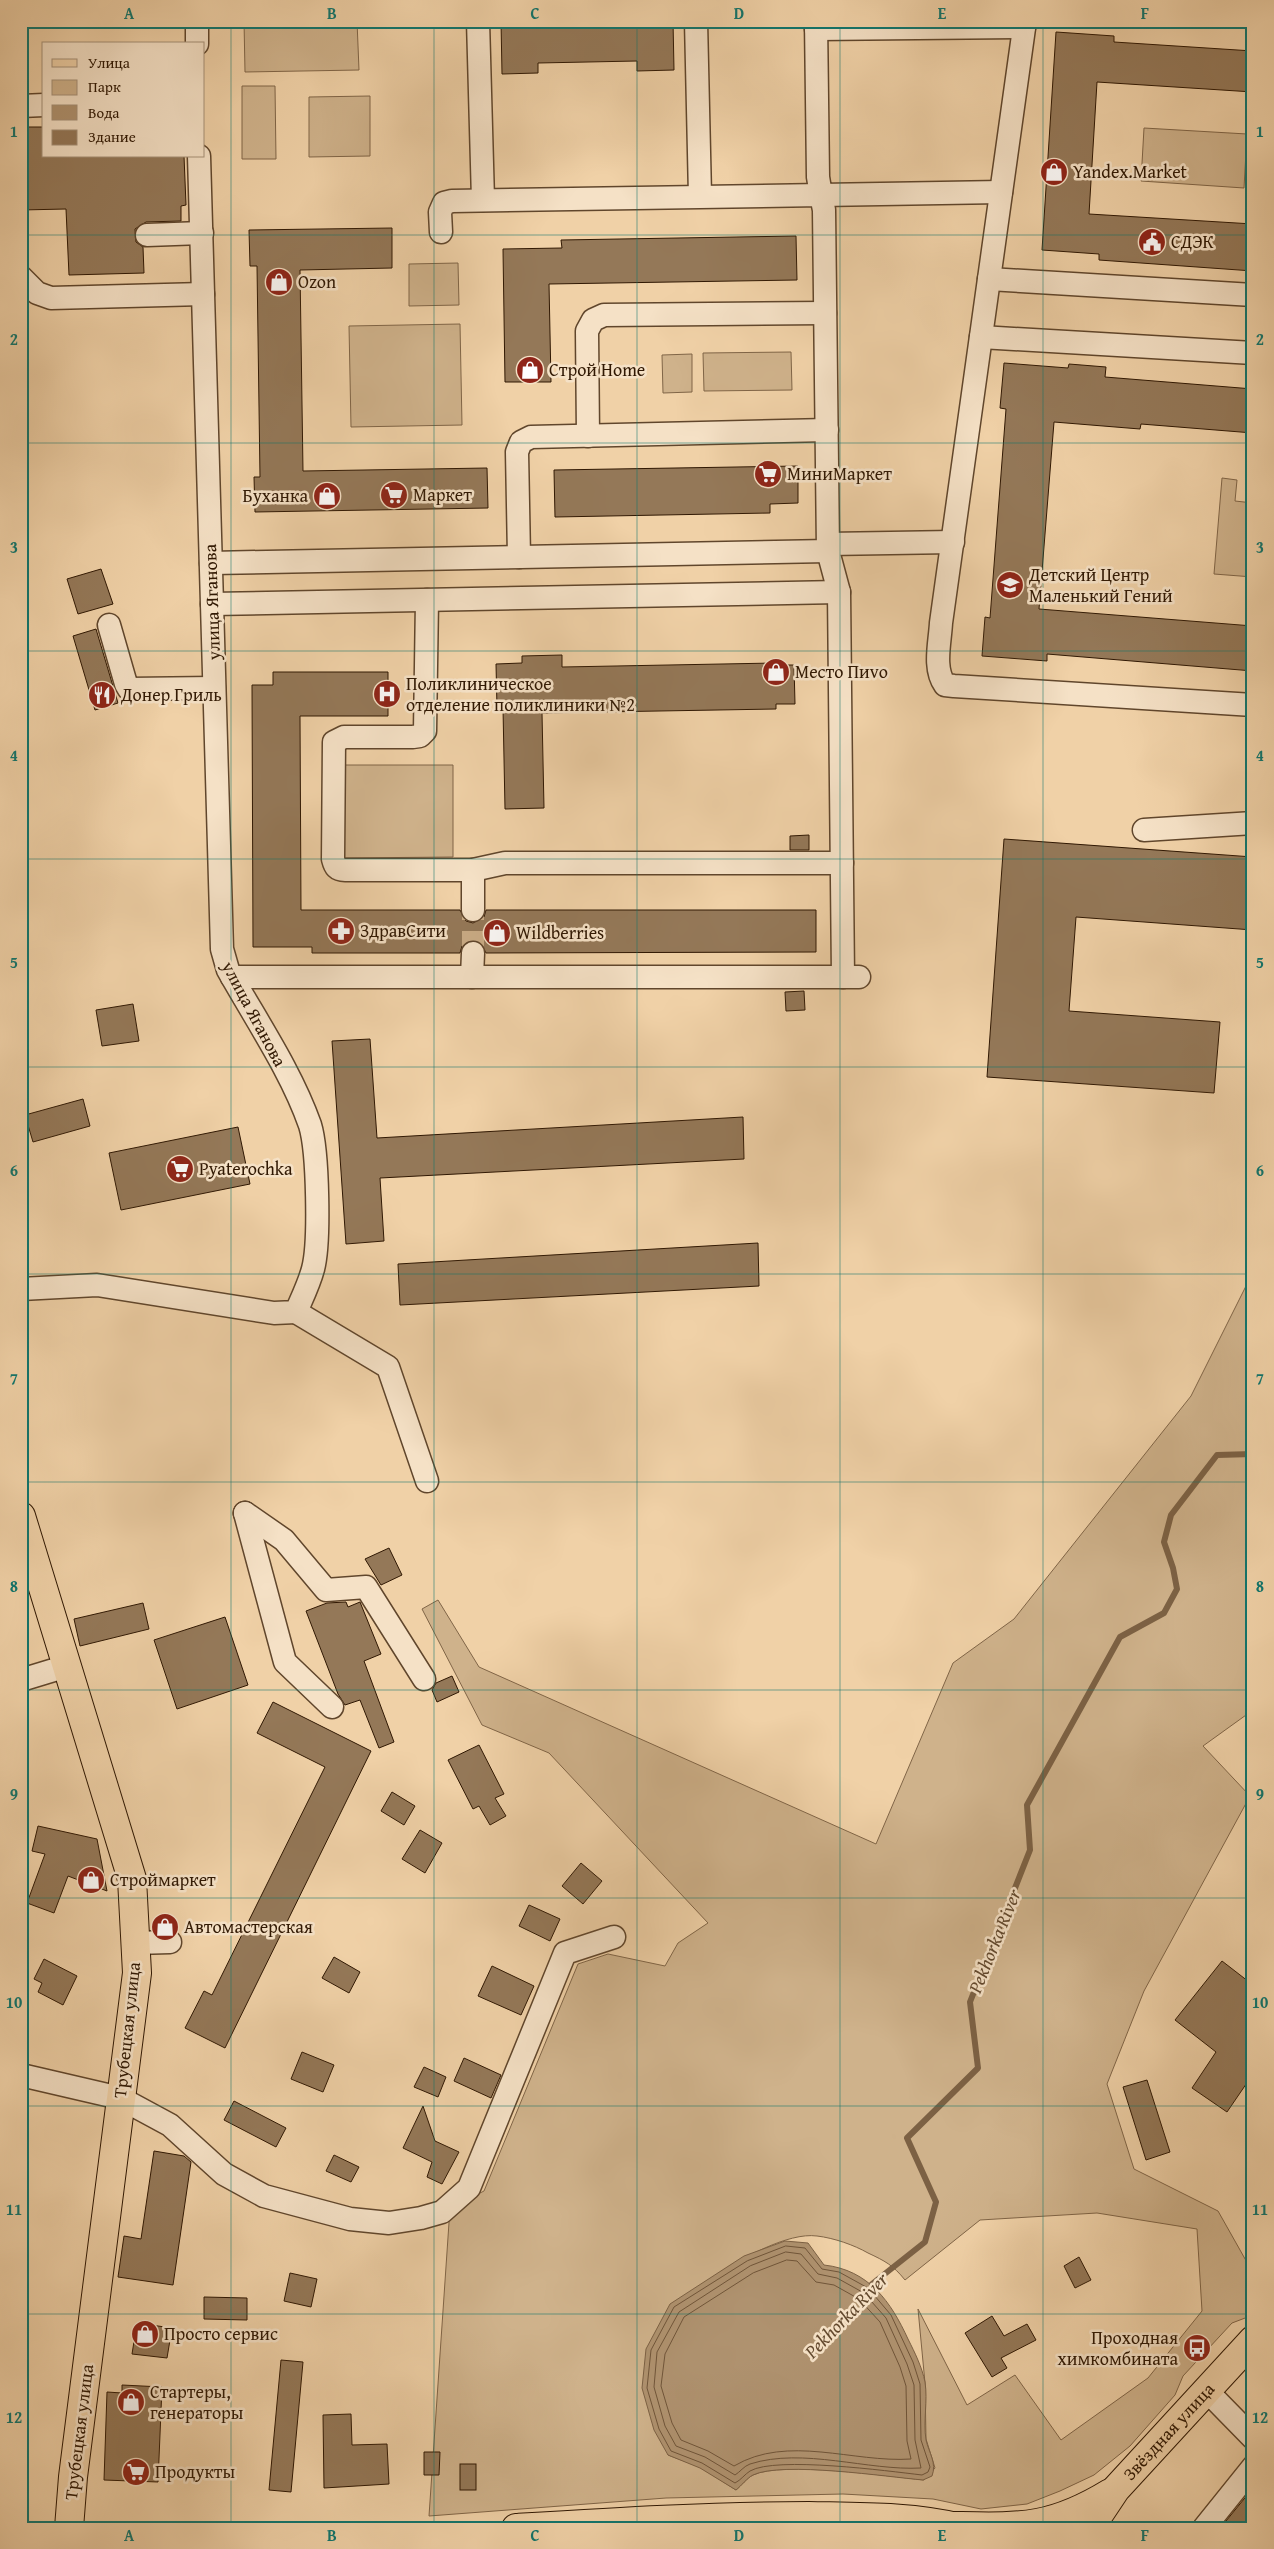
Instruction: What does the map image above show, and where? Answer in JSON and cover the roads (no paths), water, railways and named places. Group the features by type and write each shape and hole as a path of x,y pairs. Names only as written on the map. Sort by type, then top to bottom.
{"main road":[{"name":"Трубецкая улица","path":"21,1516 132,1878 137,1973 73,2477 69,2528"},
{"name":"Звёздная улица","path":"1090,2528 1116,2489 1253,2340"},
{"path":"516,2528 683,2518 780,2516 855,2517 957,2527 1011,2527 1037,2525 1085,2508 1116,2489"},
{"path":"1112,2528 1116,2489"}],"street":[{"path":"197,21 197,42"},
{"path":"478,21 484,200"},
{"path":"696,21 700,196"},
{"path":"232,977 851,977 842,863 839,592 828,548 824,210 818,177 816,25 1025,24 953,542 938,666 940,678 945,685 1253,705"},
{"path":"21,106 42,105"},
{"name":"улица Яганова","path":"199,158 193,193 202,233 222,949 224,961 232,977 299,1098 310,1128 316,1154 313,1268 296,1312"},
{"path":"441,232 440,212 444,204 452,201 1001,192"},
{"path":"147,235 202,233"},
{"path":"21,277 38,293 51,298 203,294"},
{"path":"989,279 1253,295"},
{"path":"588,436 587,331 593,320 604,315 825,313"},
{"path":"981,337 1253,353"},
{"path":"519,557 517,452 521,442 531,437 827,430"},
{"path":"211,563 519,557 828,548 953,542"},
{"path":"212,604 839,592"},
{"path":"427,600 425,731 420,736 414,737 344,737 334,742 333,859 335,866 346,870 473,870 505,863 842,863"},
{"path":"109,625 129,689 214,688"},
{"path":"1144,830 1253,823"},
{"path":"473,870 473,910"},
{"path":"472,977 473,953"},
{"path":"21,1288 96,1284 274,1313 296,1312 388,1367 427,1481"},
{"path":"332,1707 285,1662 245,1513 284,1540 326,1590 366,1587 424,1679"},
{"path":"21,1680 67,1666"},
{"path":"21,2075 120,2098 170,2125 224,2174 264,2196 350,2218 389,2223 421,2218 442,2212 468,2188 565,1953 614,1938"},
{"path":"135,1942 170,1942"},
{"path":"1207,2391 1253,2438"},
{"path":"1204,2528 1253,2467"}],"water":[{"path":"785,2241 808,2243 824,2265 854,2273 876,2290 894,2313 916,2355 925,2382 925,2433 934,2467 932,2476 923,2480 836,2471 787,2469 767,2471 753,2475 736,2490 700,2468 668,2455 654,2430 642,2388 646,2349 670,2304 744,2256"}],"waterway":[{"name":"Pekhorka River","path":"872,2284 925,2242 936,2202 907,2138 978,2068 970,2002 1030,1850 1027,1805 1120,1637 1164,1613 1177,1589 1173,1568 1164,1542 1171,1515 1217,1455 1253,1454"}],"tunnel":[{"path":"473,910 473,953"}],"place":[{"name":"Yandex.Market","path":"1054,172"},
{"name":"СДЭК","path":"1152,242"},
{"name":"Ozon","path":"279,282"},
{"name":"Строй Home","path":"530,370"},
{"name":"МиниМаркет","path":"768,474"},
{"name":"Маркет","path":"394,495"},
{"name":"Буханка","path":"327,496"},
{"name":"Детский Центр Маленький Гений","path":"1010,585"},
{"name":"Место Пиvо","path":"776,672"},
{"name":"Поликлиническое отделение поликлиники №2","path":"387,694"},
{"name":"Донер Гриль","path":"102,695"},
{"name":"ЗдравСити","path":"341,931"},
{"name":"Wildberries","path":"497,933"},
{"name":"Pyaterochka","path":"180,1169"},
{"name":"Строймаркет","path":"91,1880"},
{"name":"Автомастерская","path":"165,1927"},
{"name":"Просто сервис","path":"145,2334"},
{"name":"Проходная химкомбината","path":"1197,2348"},
{"name":"Стартеры, генераторы","path":"131,2402"},
{"name":"Продукты","path":"136,2472"}]}
